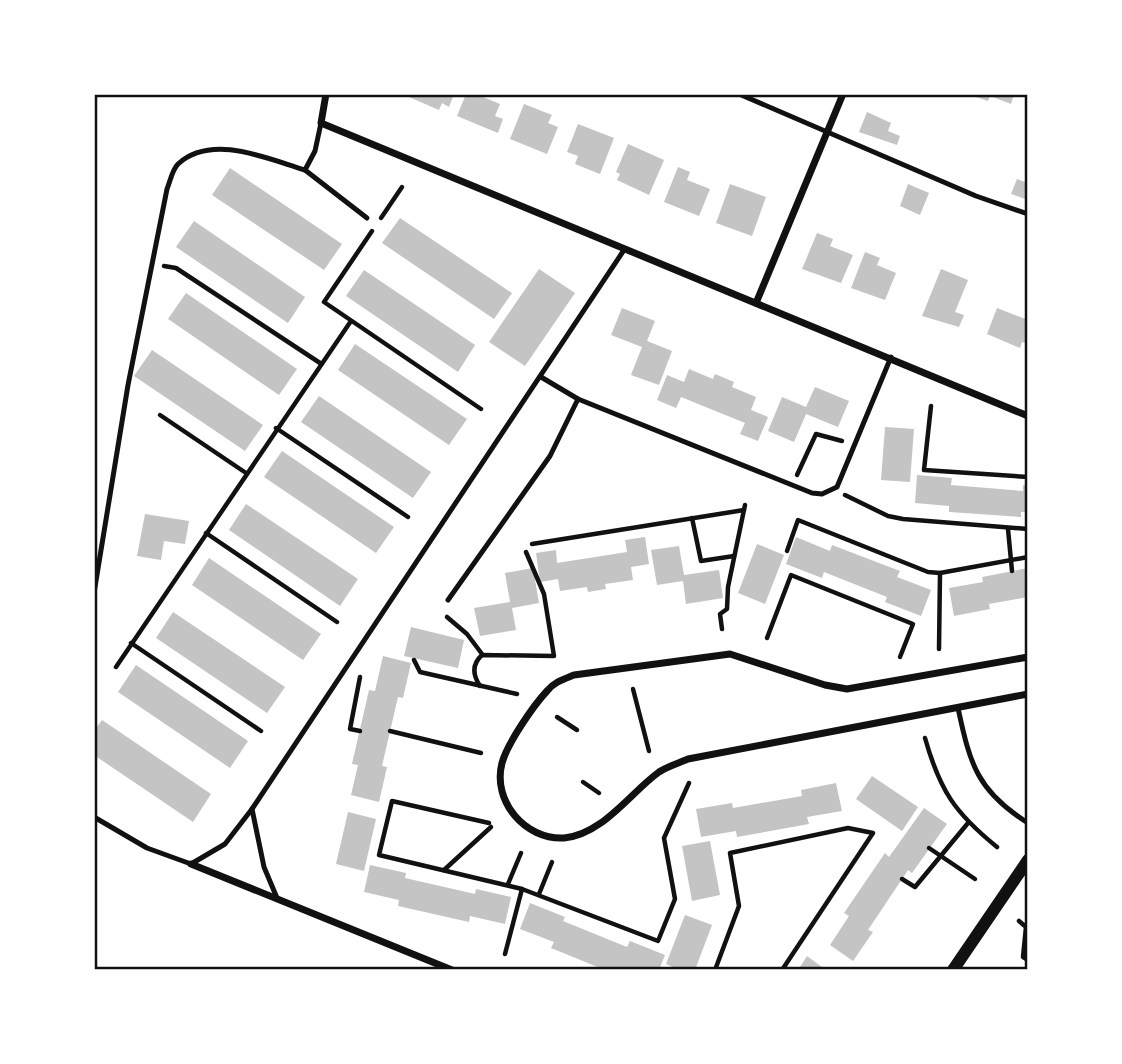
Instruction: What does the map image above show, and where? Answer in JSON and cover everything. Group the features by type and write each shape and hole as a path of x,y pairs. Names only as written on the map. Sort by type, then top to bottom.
{"street":[{"path":"326,94 321,123 624,250 891,357 1027,416"},
{"path":"756,303 843,94"},
{"path":"1027,657 847,689 825,685 730,653 574,675 557,681 547,691 502,763 500,784 516,819 530,830 548,837 565,838 595,826 660,772 688,760 1027,694"},
{"path":"953,970 1027,860"},
{"path":"191,864 452,970"}],"lane":[{"path":"739,94 976,196 1027,214"},
{"path":"305,170 314,151 321,123"},
{"path":"94,593 128,385 167,189 176,166 194,155 217,149 244,152 305,170 367,218"},
{"path":"94,817 147,848 191,864 225,844 252,809 624,250"},
{"path":"541,377 578,399 812,493 822,494 837,487 891,357"},
{"path":"448,600 550,456 578,399"},
{"path":"958,708 974,772 989,793 1027,823"},
{"path":"252,809 264,867 277,898"}],"path":[{"path":"402,187 324,302 481,410"},
{"path":"176,268 320,363"},
{"path":"116,667 351,321"},
{"path":"930,406 924,470 1027,477"},
{"path":"160,415 246,473"},
{"path":"276,428 408,517"},
{"path":"797,475 816,435 841,440"},
{"path":"845,494 895,518 1027,529"},
{"path":"531,544 744,507 727,609 720,614 722,629"},
{"path":"692,518 701,561 734,556"},
{"path":"787,551 798,520 928,572 940,573 1027,557"},
{"path":"1008,529 1012,571"},
{"path":"206,533 337,622"},
{"path":"480,686 474,670 476,660 482,655 554,656 544,594 526,552"},
{"path":"939,649 940,573"},
{"path":"767,638 791,575 913,624 900,657"},
{"path":"447,617 467,634 482,655"},
{"path":"131,643 261,732"},
{"path":"414,660 420,672 517,694"},
{"path":"360,677 350,729 360,731"},
{"path":"633,689 649,751"},
{"path":"557,717 577,730"},
{"path":"390,731 481,753"},
{"path":"925,738 938,780 968,823 997,847"},
{"path":"583,782 598,793"},
{"path":"444,870 490,825 393,801 379,855 539,894 658,941 675,899 664,838 689,783"},
{"path":"902,879 915,887 968,823"},
{"path":"715,970 739,906 730,853 848,828 873,833 782,970"},
{"path":"929,848 975,879"},
{"path":"508,885 521,853"},
{"path":"539,894 552,862"},
{"path":"505,954 522,889"},
{"path":"1019,921 1026,927 1023,957 1027,960"}],"building":[{"path":"402,94 454,94 449,107 442,103 439,110"},
{"path":"466,94 476,94 500,104 495,116 503,119 498,133 457,116"},
{"path":"1014,94 1011,104 990,96 988,101 970,95"},
{"path":"524,104 552,115 548,123 558,127 547,154 510,139"},
{"path":"867,112 891,123 888,131 900,136 897,145 859,132"},
{"path":"578,124 614,138 600,174 575,164 578,156 567,152"},
{"path":"628,144 664,160 649,195 617,180 620,174 616,172"},
{"path":"678,167 690,172 687,180 710,189 699,216 664,202"},
{"path":"230,168 342,244 324,270 212,195"},
{"path":"1017,179 1028,183 1028,200 1011,194"},
{"path":"730,184 766,197 752,236 716,223"},
{"path":"908,184 929,193 920,215 900,206"},
{"path":"400,218 512,293 494,319 382,243"},
{"path":"194,221 305,297 288,323 176,247"},
{"path":"817,233 833,239 830,246 853,255 841,283 802,269"},
{"path":"865,252 880,258 877,265 896,273 885,300 851,288"},
{"path":"539,269 575,293 525,366 489,342"},
{"path":"941,269 968,280 955,312 964,315 959,327 922,316"},
{"path":"364,270 475,345 458,372 346,296"},
{"path":"186,293 297,369 279,395 168,319"},
{"path":"622,308 655,321 647,341 672,351 659,385 631,375 642,347 611,335"},
{"path":"997,308 1028,320 1028,344 1022,342 1020,348 987,334"},
{"path":"355,344 467,419 449,445 338,370"},
{"path":"152,350 263,425 245,451 134,376"},
{"path":"689,369 713,379 715,374 734,382 732,387 756,397 751,410 768,417 758,441 740,434 745,423 681,397 676,408 657,400 667,375 684,382"},
{"path":"815,387 849,401 838,427 806,414 794,442 768,431 782,397 806,407"},
{"path":"319,396 431,472 413,498 301,422"},
{"path":"885,427 914,429 910,482 881,480"},
{"path":"282,451 394,527 376,553 264,477"},
{"path":"917,475 952,478 951,485 1023,491 1023,485 1028,486 1028,512 1021,512 1021,517 949,512 949,506 915,503"},
{"path":"246,504 358,579 340,606 229,530"},
{"path":"145,514 189,521 185,544 164,541 161,560 137,556"},
{"path":"645,537 649,564 631,567 633,580 605,584 606,589 588,592 587,587 560,591 558,579 540,582 536,553 556,550 557,563 627,552 625,540"},
{"path":"796,537 830,551 832,545 900,571 897,577 931,590 921,616 885,602 887,597 824,572 822,578 786,564"},
{"path":"757,544 784,555 765,604 738,593"},
{"path":"679,546 684,575 719,570 723,598 686,604 683,581 657,585 651,550"},
{"path":"209,558 321,634 303,660 192,585"},
{"path":"533,568 539,603 512,608 516,630 480,636 474,608 510,602 505,573"},
{"path":"1028,568 1028,597 989,604 990,609 954,616 949,588 983,582 982,577"},
{"path":"173,612 285,687 267,713 156,638"},
{"path":"411,627 464,640 458,668 404,656"},
{"path":"383,656 411,663 403,698 398,697 382,766 387,767 379,802 351,795 358,765 352,764 369,690 375,691"},
{"path":"136,665 248,741 230,768 118,692"},
{"path":"102,720 211,794 193,822 94,755 94,731"},
{"path":"872,776 918,807 902,831 856,799"},
{"path":"836,783 842,811 807,817 809,824 737,837 736,831 701,837 696,809 732,803 733,808 802,796 801,790"},
{"path":"924,808 947,824 912,873 908,870 868,930 873,932 853,961 830,945 849,916 844,913 885,853 889,857"},
{"path":"348,812 376,819 364,871 336,864"},
{"path":"710,841 720,895 692,901 682,846"},
{"path":"370,865 406,873 405,878 475,894 476,889 511,897 505,924 470,916 469,922 398,906 399,900 364,892"},
{"path":"530,903 565,917 563,921 627,947 630,941 665,955 659,970 605,970 551,948 554,942 520,929"},
{"path":"685,915 712,925 695,970 679,970 666,964"},
{"path":"807,956 826,970 798,970"}]}
